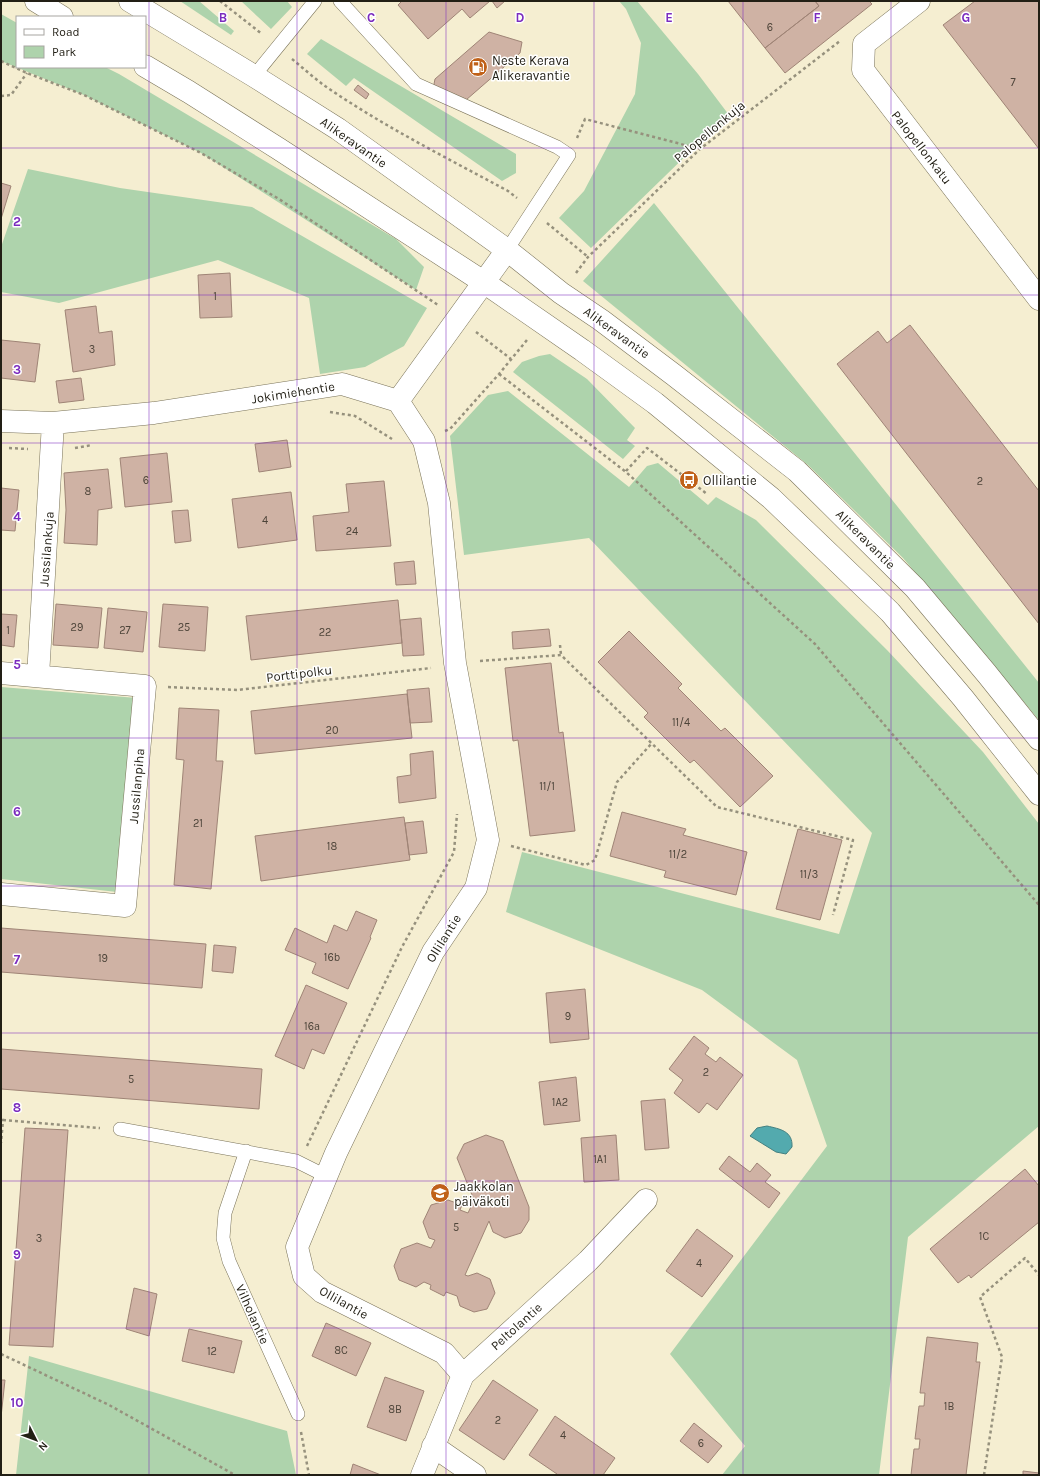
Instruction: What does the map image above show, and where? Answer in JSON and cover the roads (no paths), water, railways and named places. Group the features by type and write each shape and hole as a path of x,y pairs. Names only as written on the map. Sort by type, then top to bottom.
{"street":[{"path":"36,1 60,16"},
{"name":"Alikeravantie","path":"130,1 254,76 338,130 507,250 561,292 668,370 797,471 915,588 1039,739"},
{"name":"Palopellonkatu","path":"919,1 864,44 863,70 1039,299"},
{"path":"146,67 189,92 485,283 582,350 654,403 771,498 890,612 963,698 1039,794"},
{"path":"398,401 485,283 507,250"},
{"name":"Jokimiehentie","path":"1,421 53,423 154,413 342,384 398,401"},
{"name":"Ollilantie","path":"398,401 424,441 439,503 455,663 488,840 476,888 433,952 326,1176 297,1248 304,1276 322,1292 444,1353 463,1375"},
{"name":"Jussilankuja","path":"38,676 53,423"},
{"path":"1,673 38,676"},
{"name":"Jussilanpiha","path":"1,894 126,906 145,686 38,676"},
{"name":"Peltolantie","path":"422,1475 463,1375 588,1261 646,1200"},
{"path":"433,1446 475,1475"}],"lane":[{"path":"254,76 316,1"},
{"path":"340,1 416,84 557,147 569,155 507,250"},
{"path":"120,1129 296,1161 326,1176"},
{"name":"Vilholantie","path":"246,1151 224,1213 222,1238 229,1261 298,1414"}],"water":[{"path":"767,1126 777,1128 788,1134 792,1142 792,1147 786,1154 776,1152 750,1136 757,1128"}],"place":[{"name":"Neste Kerava Alikeravantie","path":"478,67"},
{"name":"Ollilantie","path":"689,480"},
{"name":"Jaakkolan päiväkoti","path":"440,1193"}]}
